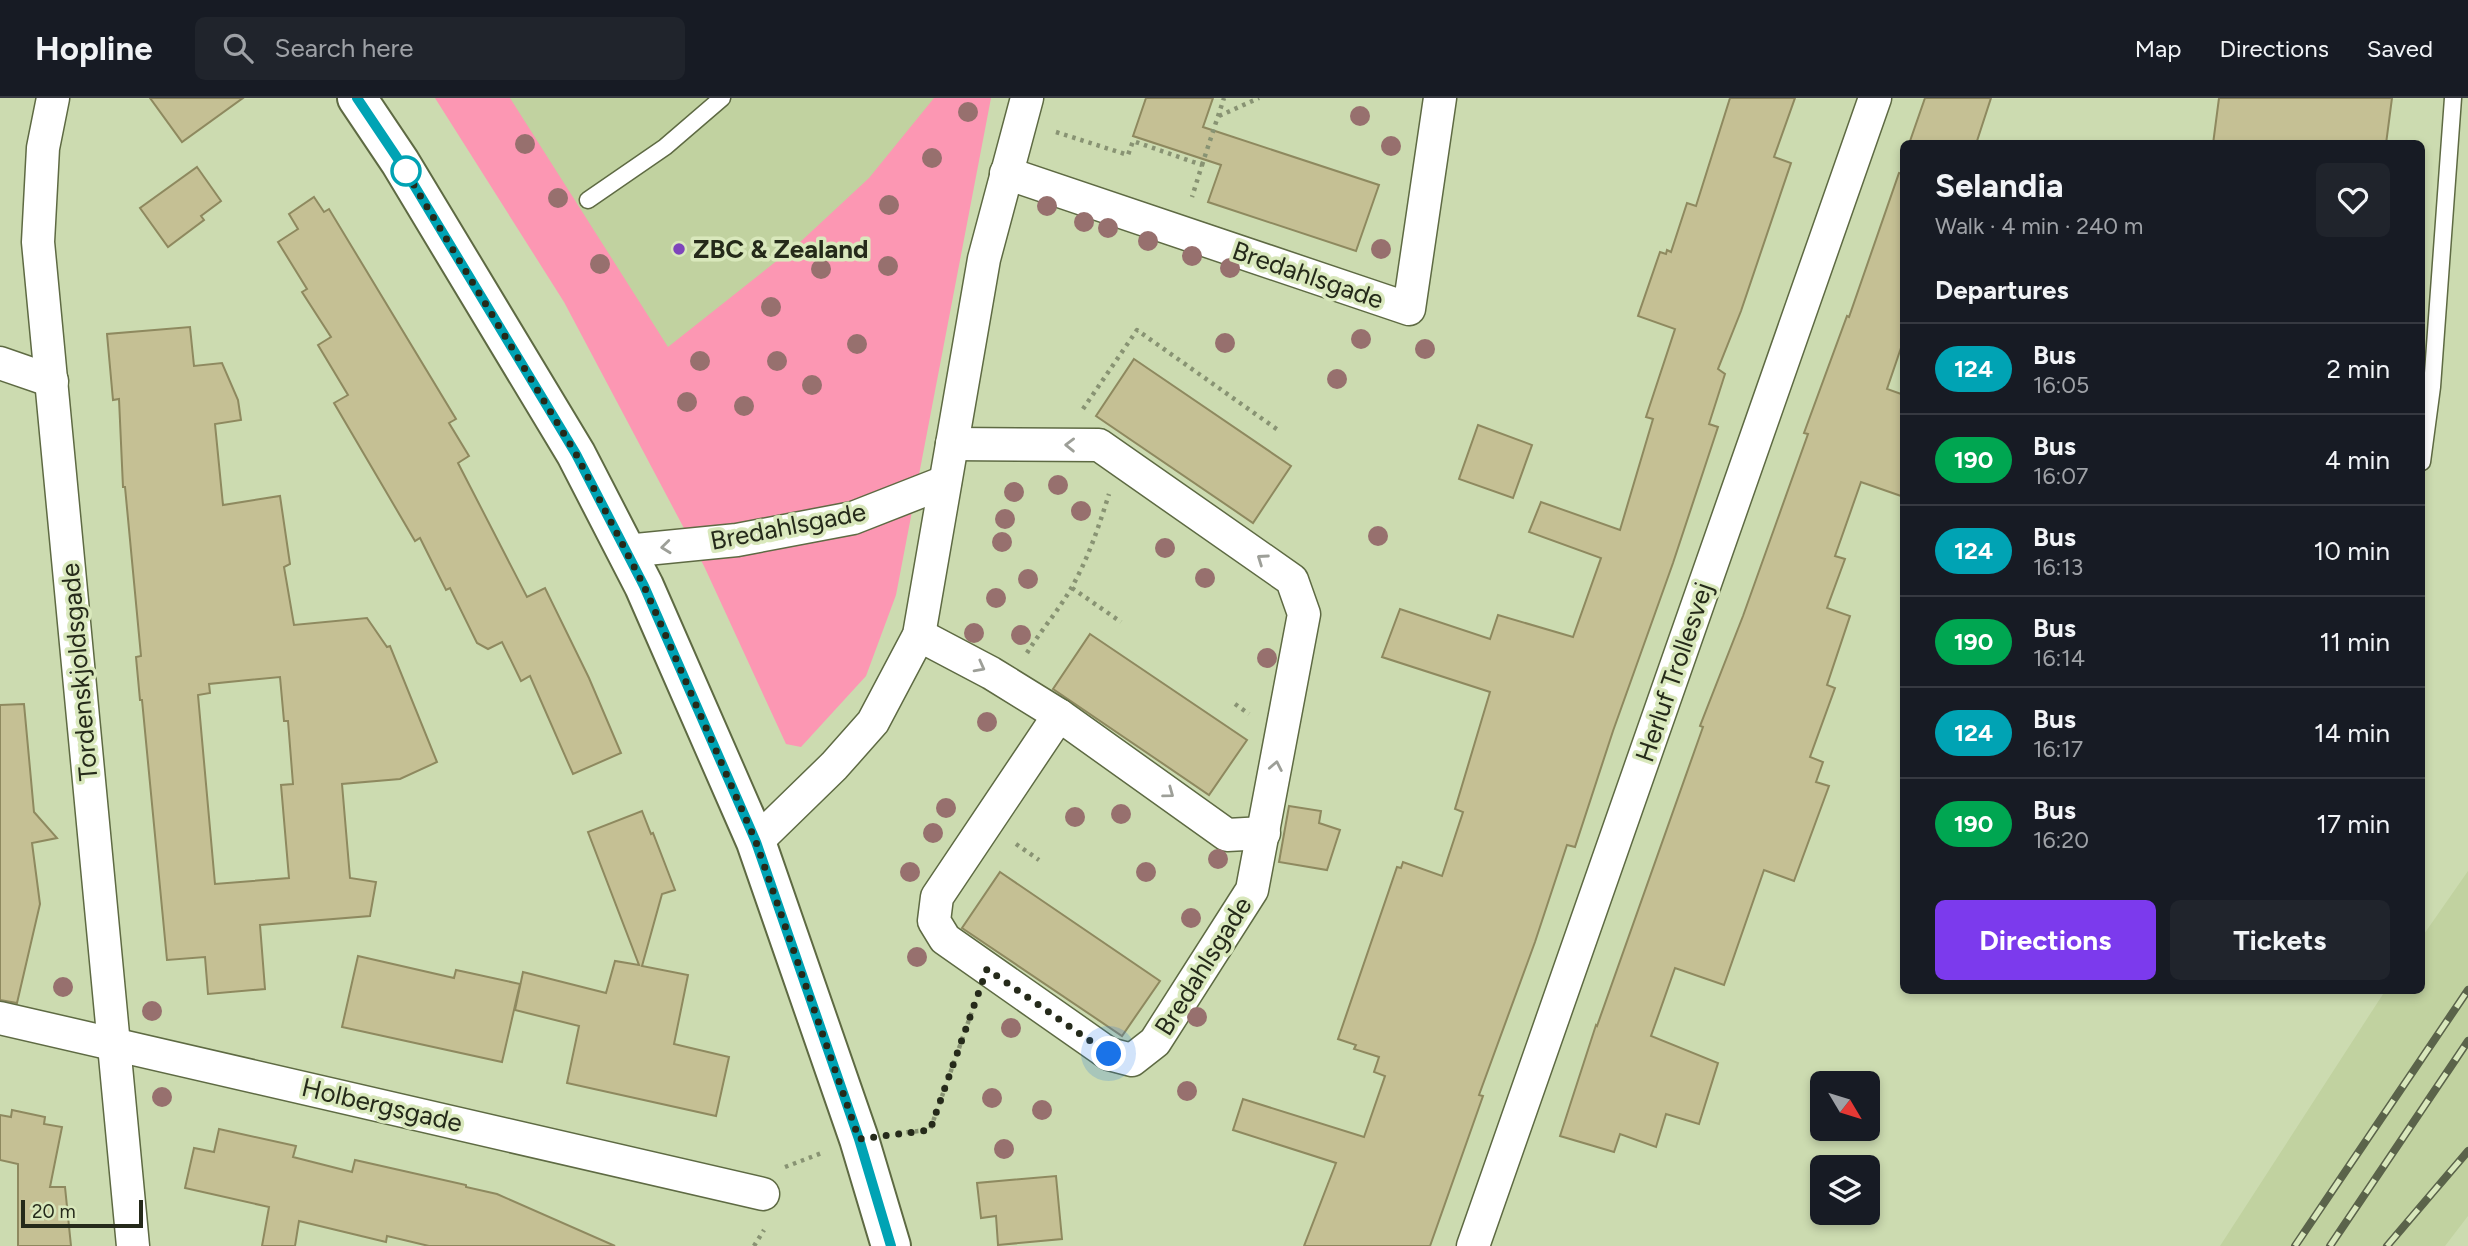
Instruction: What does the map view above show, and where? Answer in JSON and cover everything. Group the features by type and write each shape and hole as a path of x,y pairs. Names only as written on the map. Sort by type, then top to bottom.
{"street":[{"name":"Tordenskjoldsgade","path":"53,98 43,148 37,242 133,1246"},
{"path":"357,98 400,162 576,454 644,586 756,842 859,1139 891,1246"},
{"path":"756,842 834,766 873,722 919,635 984,259 1027,98"},
{"name":"Bredahlsgade","path":"1006,173 1409,309 1440,98"},
{"name":"Herluf Trollesvej","path":"1473,1246 1875,98"},
{"path":"0,363 52,381"},
{"name":"Bredahlsgade","path":"952,444 1099,445 1292,580 1304,614 1252,890 1155,1042 1132,1060 1109,1054 987,969 945,939 933,921 937,897 1059,715"},
{"name":"Bredahlsgade","path":"626,551 737,540 853,519 945,482"},
{"path":"919,635 1059,715 1227,835 1264,834"},
{"name":"Holbergsgade","path":"0,1018 763,1194"}],"lane":[{"path":"588,200 665,148 722,98"},
{"path":"2425,440 2432,387 2454,98"}],"path":[{"path":"1192,199 1224,98"},
{"path":"1218,116 1259,98"},
{"path":"1048,130 1128,155 1133,141 1202,164"},
{"path":"1059,445 1137,330 1278,430"},
{"path":"1010,685 1038,634 1072,588 1092,547 1121,460"},
{"path":"1072,588 1121,622"},
{"path":"763,1194 783,1167 859,1139 930,1130 987,969"}],"shaded area":[{"path":"435,98 510,98 668,347 798,244 869,178 934,98 991,98 896,595 866,676 801,747 786,744 704,566 564,302"},
{"name":"ZBC & Zealand","path":"466,98 946,98 901,169 717,329 620,376"},
{"path":"2468,871 2468,1216 2445,1246 2220,1246 2383,994 2425,994 2425,933"}],"building":[{"path":"150,98 243,98 182,142"},
{"path":"1146,98 1213,98 1203,127 1379,185 1356,251 1208,202 1221,165 1133,136"},
{"path":"1730,98 1795,98 1774,157 1791,163 1741,311 1718,369 1725,374 1709,424 1718,427 1673,563 1575,847 1567,845 1479,1095 1483,1096 1430,1246 1304,1246 1336,1163 1233,1130 1243,1099 1364,1137 1385,1076 1374,1072 1379,1057 1354,1049 1356,1045 1338,1039 1397,867 1401,868 1403,862 1442,876 1463,812 1455,809 1490,692 1382,657 1400,609 1490,639 1498,615 1573,637 1601,558 1529,532 1541,502 1620,530 1653,419 1646,417 1675,329 1638,316 1660,252 1671,252 1687,203 1696,206"},
{"path":"1925,98 1991,98 1977,140 1910,140"},
{"path":"2219,98 2392,98 2387,140 2214,140"},
{"path":"197,167 221,201 201,216 204,220 168,247 140,208"},
{"path":"1900,173 1900,351 1887,389 1900,394 1900,496 1861,482 1835,556 1845,559 1827,608 1850,616 1827,685 1835,688 1810,757 1823,762 1816,782 1829,786 1794,881 1764,870 1724,985 1675,968 1651,1036 1718,1063 1699,1124 1666,1114 1656,1147 1620,1134 1614,1152 1560,1136 1596,1025 1703,727 1700,726 1743,616 1808,434 1804,433 1847,316 1849,317"},
{"path":"314,197 324,212 329,209 456,419 449,423 469,456 458,463 527,597 545,588 589,678 621,753 573,774 530,676 521,681 502,642 488,649 477,643 450,588 446,590 420,538 415,541 334,403 348,395 318,345 331,337 302,292 307,289 278,242 298,229 289,214"},
{"path":"190,327 194,366 222,363 238,400 241,420 215,424 223,505 280,496 290,564 284,567 294,625 367,618 387,647 390,646 437,762 400,779 342,784 350,878 376,882 370,916 260,925 265,989 208,994 205,957 167,960 136,657 141,656 123,487 119,399 113,400 107,334","holes":["280,677 284,721 288,721 293,784 281,785 289,878 215,884 198,695 210,693 209,684"]},
{"path":"1134,359 1291,466 1253,523 1096,416"},
{"path":"1478,425 1532,445 1513,498 1459,479"},
{"path":"1090,634 1247,740 1209,795 1053,689"},
{"path":"24,704 34,812 57,838 32,843 40,904 17,1003 0,1000 0,705"},
{"path":"1289,806 1321,811 1319,823 1340,830 1327,870 1279,862"},
{"path":"642,811 675,890 662,894 642,966 688,975 674,1044 729,1057 716,1116 567,1083 579,1026 515,1010 523,972 606,993 615,961 639,965 588,832"},
{"path":"1000,872 1160,981 1122,1036 962,928"},
{"path":"358,956 454,978 456,970 520,984 502,1062 342,1027"},
{"path":"12,1110 45,1117 44,1124 62,1127 50,1187 65,1187 71,1246 18,1246 18,1164 0,1160 0,1115 11,1117"},
{"path":"219,1129 296,1146 293,1157 352,1172 355,1160 497,1194 615,1246 429,1246 387,1236 386,1242 299,1221 295,1246 262,1246 269,1207 185,1188 194,1148 214,1152"},
{"path":"1056,1176 1062,1239 998,1245 996,1216 981,1218 977,1183"}],"railway":[{"path":"2295,1246 2468,990"},
{"path":"2330,1246 2468,1041"},
{"path":"2387,1246 2468,1151"}],"bus line":[{"name":"124","path":"357,98 400,162 576,454 644,586 756,842 859,1139 891,1246"}],"place":[{"name":"ZBC & Zealand","path":"679,249"}],"route":[{"path":"406,171 400,162 576,454 644,586 756,842 859,1139 930,1130 987,969 1109,1054"}]}
